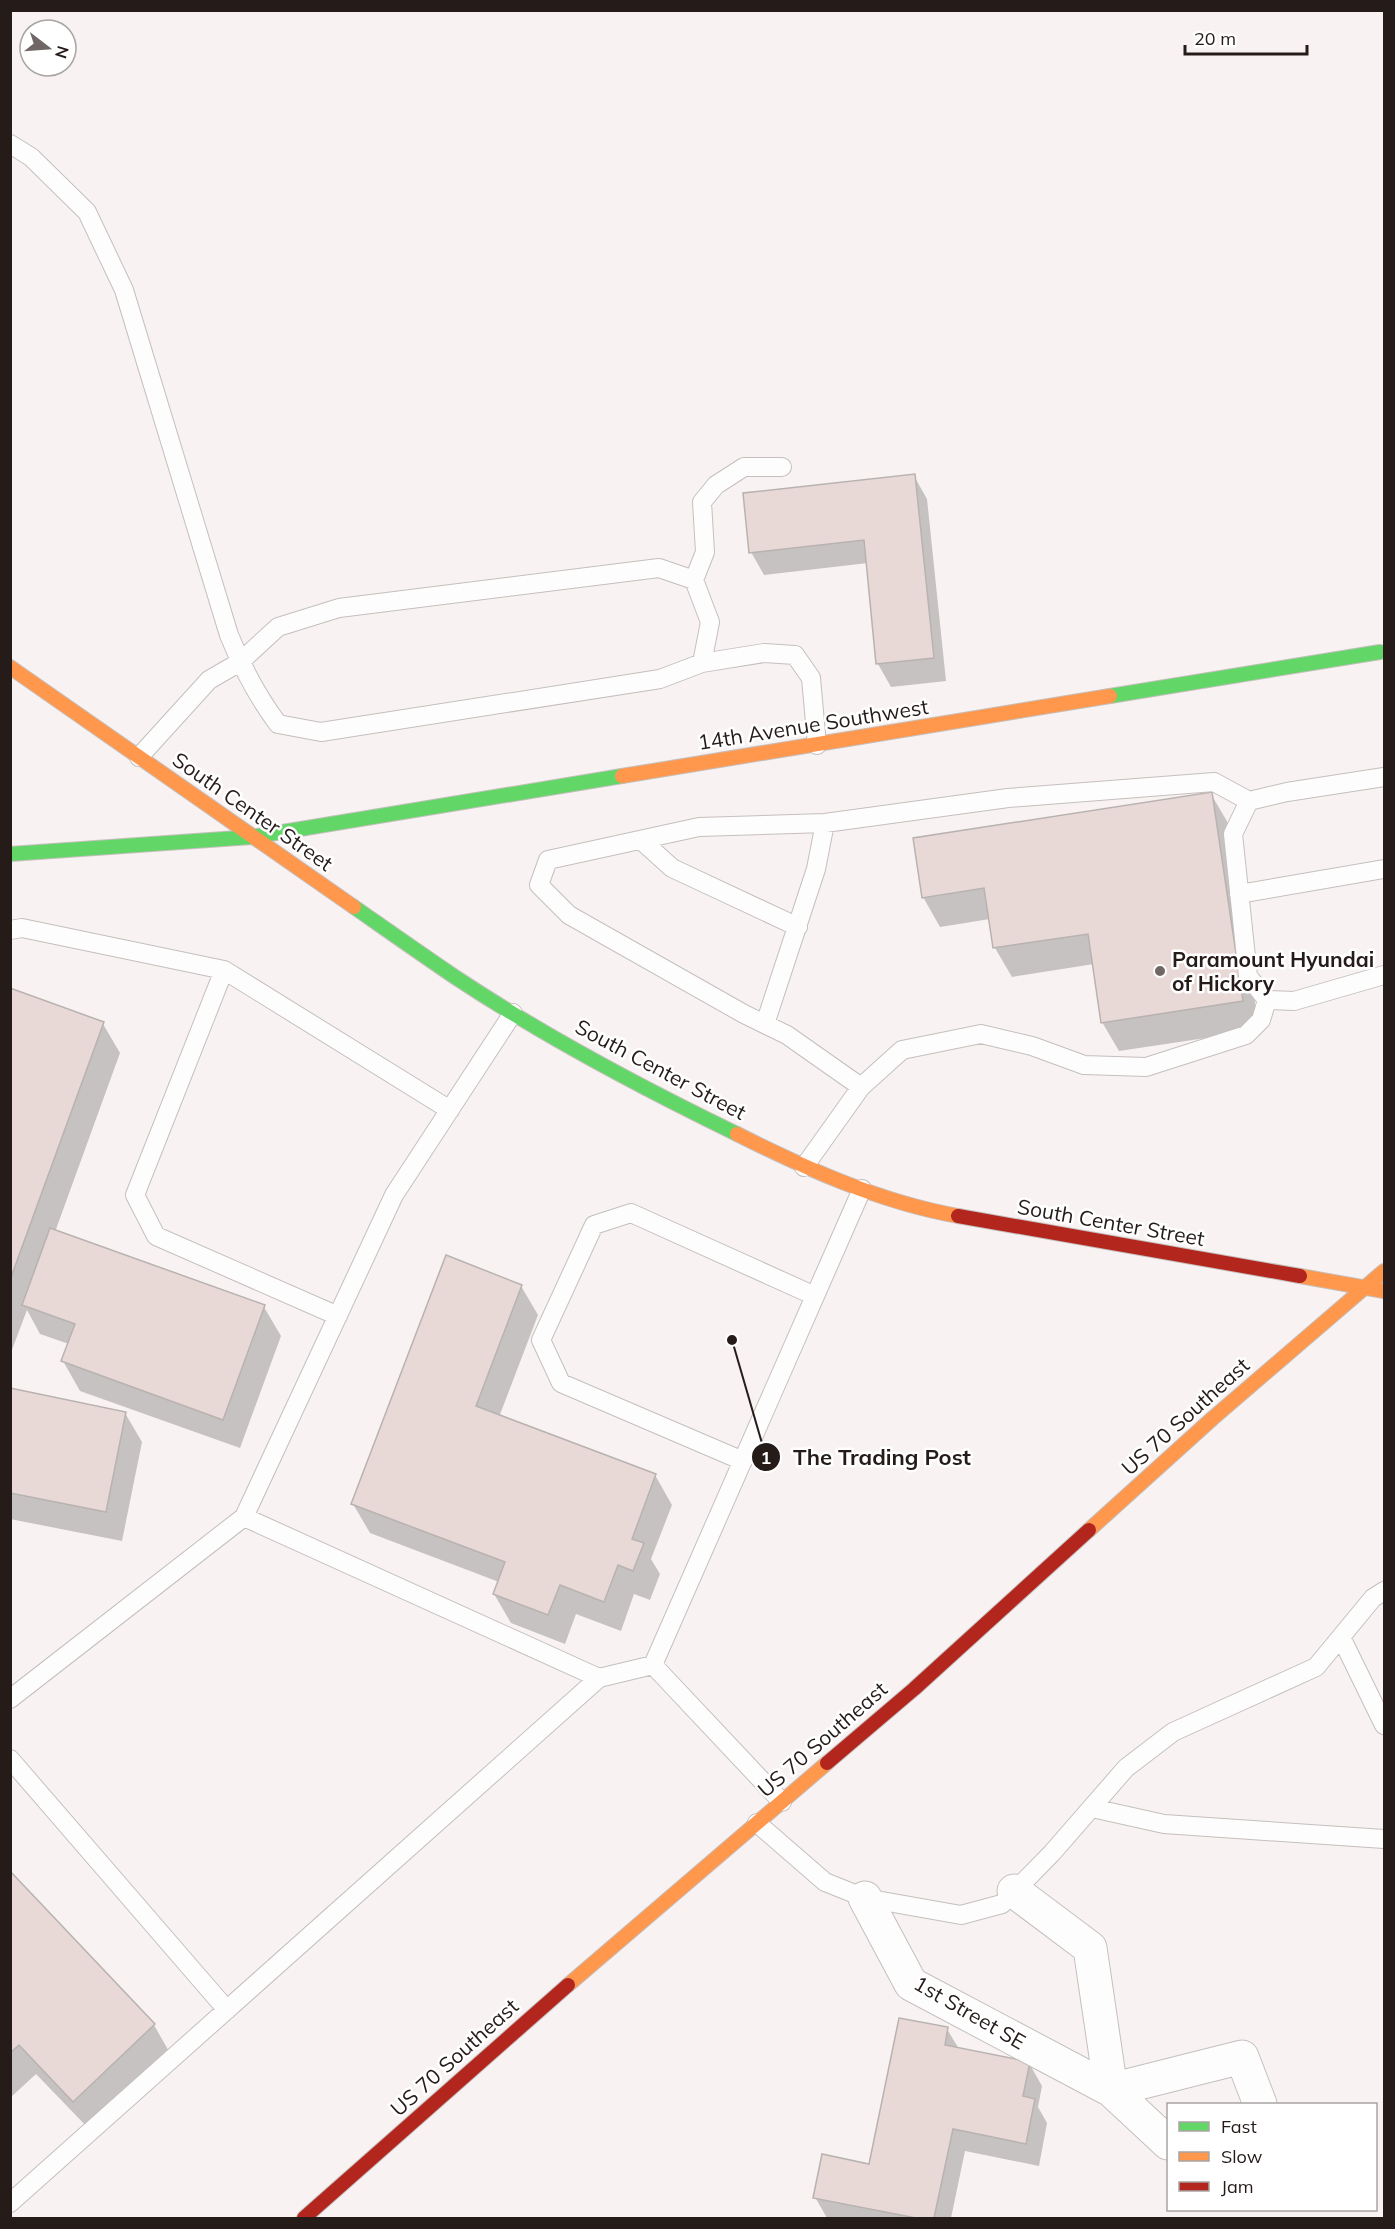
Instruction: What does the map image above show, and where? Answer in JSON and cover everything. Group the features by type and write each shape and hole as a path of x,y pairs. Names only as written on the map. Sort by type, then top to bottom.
{"street":[{"name":"14th Avenue Southwest","path":"10,854 252,837 1380,652"},
{"name":"South Center Street","path":"10,667 455,977 513,1013 659,1096 804,1167 889,1198 947,1214 1384,1292"},
{"name":"US 70 Southeast","path":"304,2218 548,2002 914,1689 1213,1418 1384,1270"},
{"path":"1014,1891 1090,1948 1111,2090 1242,2057 1260,2103"},
{"name":"1st Street SE","path":"865,1898 911,1984 1111,2090 1167,2142"}],"lane":[{"path":"10,144 31,157 87,212 124,290 225,624 240,662 258,696 278,724 321,732 660,679 702,663 764,653 795,656 811,678 817,745"},
{"path":"702,663 710,622 694,580 705,552 702,502 716,485 744,467 782,466"},
{"path":"139,757 209,680 240,662 278,627 339,608 658,568 694,580"},
{"path":"861,1087 787,1035 569,915 539,885 548,860 699,827 825,823 1008,798 1214,782 1249,801 1287,792 1384,777"},
{"path":"1249,801 1233,834 1248,976 1267,1000 1294,1001 1384,975"},
{"path":"765,1024 816,869 825,823"},
{"path":"641,840 672,868 798,927"},
{"path":"1239,894 1384,869"},
{"path":"10,930 22,928 224,970 450,1110"},
{"path":"224,970 135,1196 156,1236 338,1316"},
{"path":"804,1167 861,1087 902,1050 981,1034 1032,1046 1084,1065 1146,1067 1246,1035 1262,1020 1267,1000"},
{"path":"10,1699 244,1517 394,1196 513,1013"},
{"path":"653,1665 862,1189"},
{"path":"743,1461 561,1383 542,1340 594,1225 631,1213 815,1296"},
{"path":"244,1517 599,1677"},
{"path":"757,1823 825,1882 865,1898 961,1915 1002,1904 1052,1853 1126,1768 1173,1732 1316,1667 1373,1598 1384,1591"},
{"path":"1341,1637 1384,1725"},
{"path":"653,1665 782,1802"},
{"path":"10,2203 599,1677 653,1665"},
{"path":"10,1759 227,2010"},
{"path":"1092,1808 1164,1824 1384,1839"}],"building":[{"path":"915,474 934,658 876,664 864,540 749,553 743,493"},
{"path":"1212,792 1243,1001 1101,1023 1088,934 993,948 984,888 922,898 913,838"},
{"path":"10,988 104,1022 10,1280"},
{"path":"50,1228 265,1305 223,1420 61,1361 75,1324 22,1305"},
{"path":"446,1255 522,1285 476,1406 656,1474 632,1539 644,1543 633,1571 618,1565 604,1602 560,1585 548,1615 493,1594 505,1562 351,1504"},
{"path":"10,1388 126,1412 106,1512 10,1493"},
{"path":"10,1871 155,2024 73,2102 19,2045 10,2053"},
{"path":"899,2018 948,2027 945,2045 1030,2062 1023,2096 1035,2099 1026,2144 953,2129 934,2218 916,2218 813,2198 822,2154 869,2164"}],"traffic: fast":[{"path":"1110,696 1380,652"},
{"path":"10,854 252,837 622,776"},
{"path":"354,907 455,977 523,1020 629,1079 737,1134"}],"traffic: slow":[{"path":"10,667 354,907"},
{"path":"622,776 1110,696"},
{"path":"737,1134 844,1183 900,1202 958,1216"},
{"path":"1089,1530 1213,1418 1384,1271"},
{"path":"1300,1276 1384,1291"},
{"path":"568,1985 827,1763"}],"traffic: jam":[{"path":"958,1216 1300,1276"},
{"path":"827,1763 914,1689 1089,1530"},
{"path":"304,2218 568,1985"}],"place":[{"name":"Paramount Hyundai of Hickory","path":"1160,971"},
{"name":"The Trading Post","path":"732,1340"}]}
